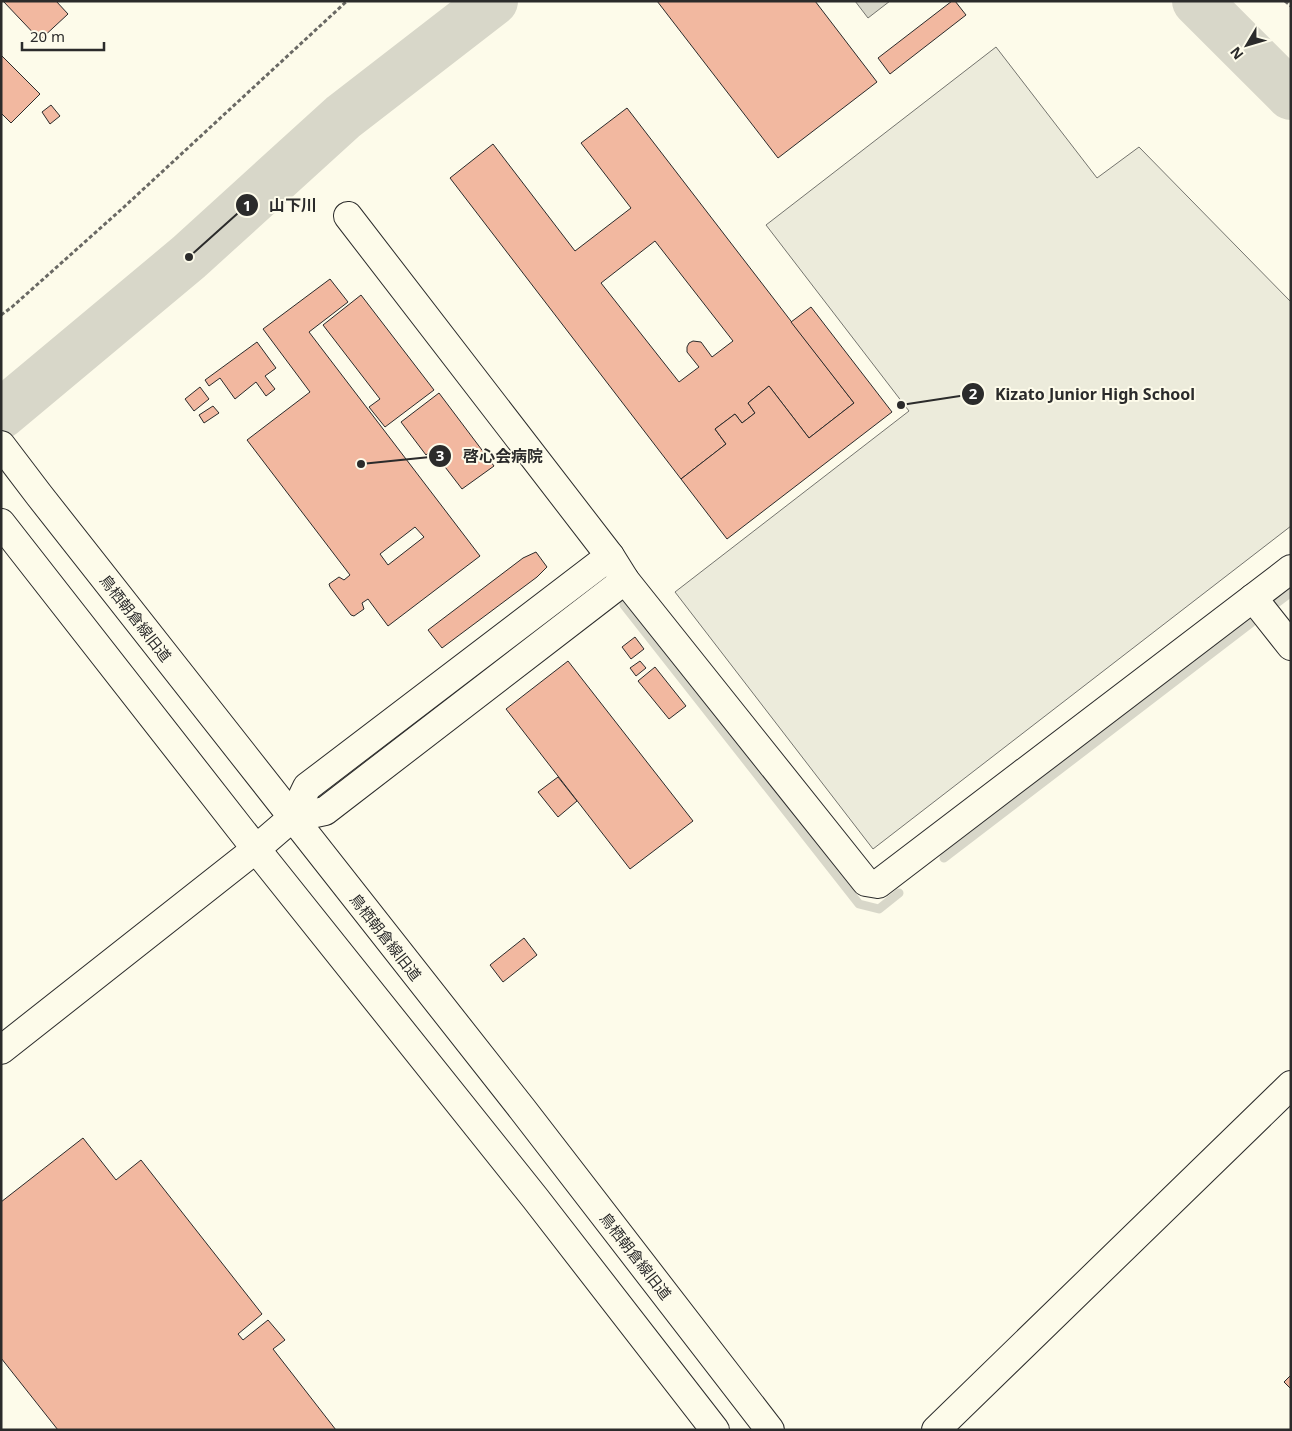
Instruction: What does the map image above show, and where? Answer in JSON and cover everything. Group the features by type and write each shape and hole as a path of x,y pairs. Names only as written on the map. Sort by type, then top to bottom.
{"street":[{"path":"348,216 610,556 625,580 866,882 878,884 1291,569"},
{"name":"鳥栖朝倉線旧道","path":"1,445 523,1110 770,1430"},
{"path":"1,522 256,849 535,1198 715,1430"},
{"path":"1,1050 256,849 292,818 307,787 610,556"},
{"path":"292,818 325,810 625,580"},
{"path":"1254,598 1291,646"},
{"path":"936,1430 1291,1085"}],"path":[{"path":"1,315 124,207 347,1"},
{"path":"1285,1 1291,6"}],"shaded area":[{"path":"855,1 890,1 868,18"},
{"path":"996,47 1097,178 1139,147 1291,302 1291,526 873,849 675,592 909,411 766,225"}],"building":[{"path":"3,1 56,1 68,14 40,40"},
{"path":"657,1 815,1 877,82 778,158"},
{"path":"952,1 955,1 966,15 890,74 878,58"},
{"path":"1,55 40,94 11,123 1,113"},
{"path":"51,105 60,116 50,124 42,112"},
{"path":"627,108 854,403 809,438 769,386 748,403 755,413 742,423 735,414 715,429 726,444 681,479 450,178 493,144 575,251 631,208 581,143","holes":["655,241 733,341 712,357 701,342 693,341 689,343 687,352 699,367 679,382 601,283"]},
{"path":"330,279 348,302 309,332 480,556 388,626 368,599 362,603 364,609 354,616 351,615 329,584 339,577 344,580 350,575 247,440 310,392 263,329","holes":["415,527 424,537 388,565 380,554"]},
{"path":"361,295 434,390 385,427 369,407 380,399 323,325"},
{"path":"811,307 892,412 727,539 681,479 726,444 715,429 735,414 742,423 755,413 748,403 769,386 809,438 854,403 791,322"},
{"path":"257,342 276,368 265,376 275,389 266,396 256,382 235,399 220,378 209,386 205,380"},
{"path":"200,387 209,399 194,411 185,399"},
{"path":"439,393 494,466 462,489 432,450 426,455 401,422"},
{"path":"213,406 219,413 204,423 199,415"},
{"path":"536,552 547,567 537,577 442,648 428,630 523,558"},
{"path":"635,637 644,649 631,659 622,647"},
{"path":"568,661 693,821 630,869 506,709"},
{"path":"640,661 646,668 636,676 630,668"},
{"path":"655,667 686,706 669,719 638,681"},
{"path":"558,777 577,801 558,817 538,792"},
{"path":"524,938 537,955 503,982 490,965"},
{"path":"83,1138 116,1180 141,1160 262,1314 238,1334 243,1340 268,1320 285,1340 273,1349 336,1430 58,1430 1,1358 1,1202"},
{"path":"1291,1375 1291,1389 1284,1382"}],"waterway":[{"path":"1,414 189,257 343,117 493,1"},
{"path":"1197,1 1291,95"},
{"path":"1278,602 1291,592"},
{"path":"624,605 859,904 879,909 899,893"},
{"path":"944,858 1251,623"}],"place":[{"name":"山下川","path":"189,257"},
{"name":"Kizato Junior High School","path":"901,405"},
{"name":"啓心会病院","path":"361,464"}]}
